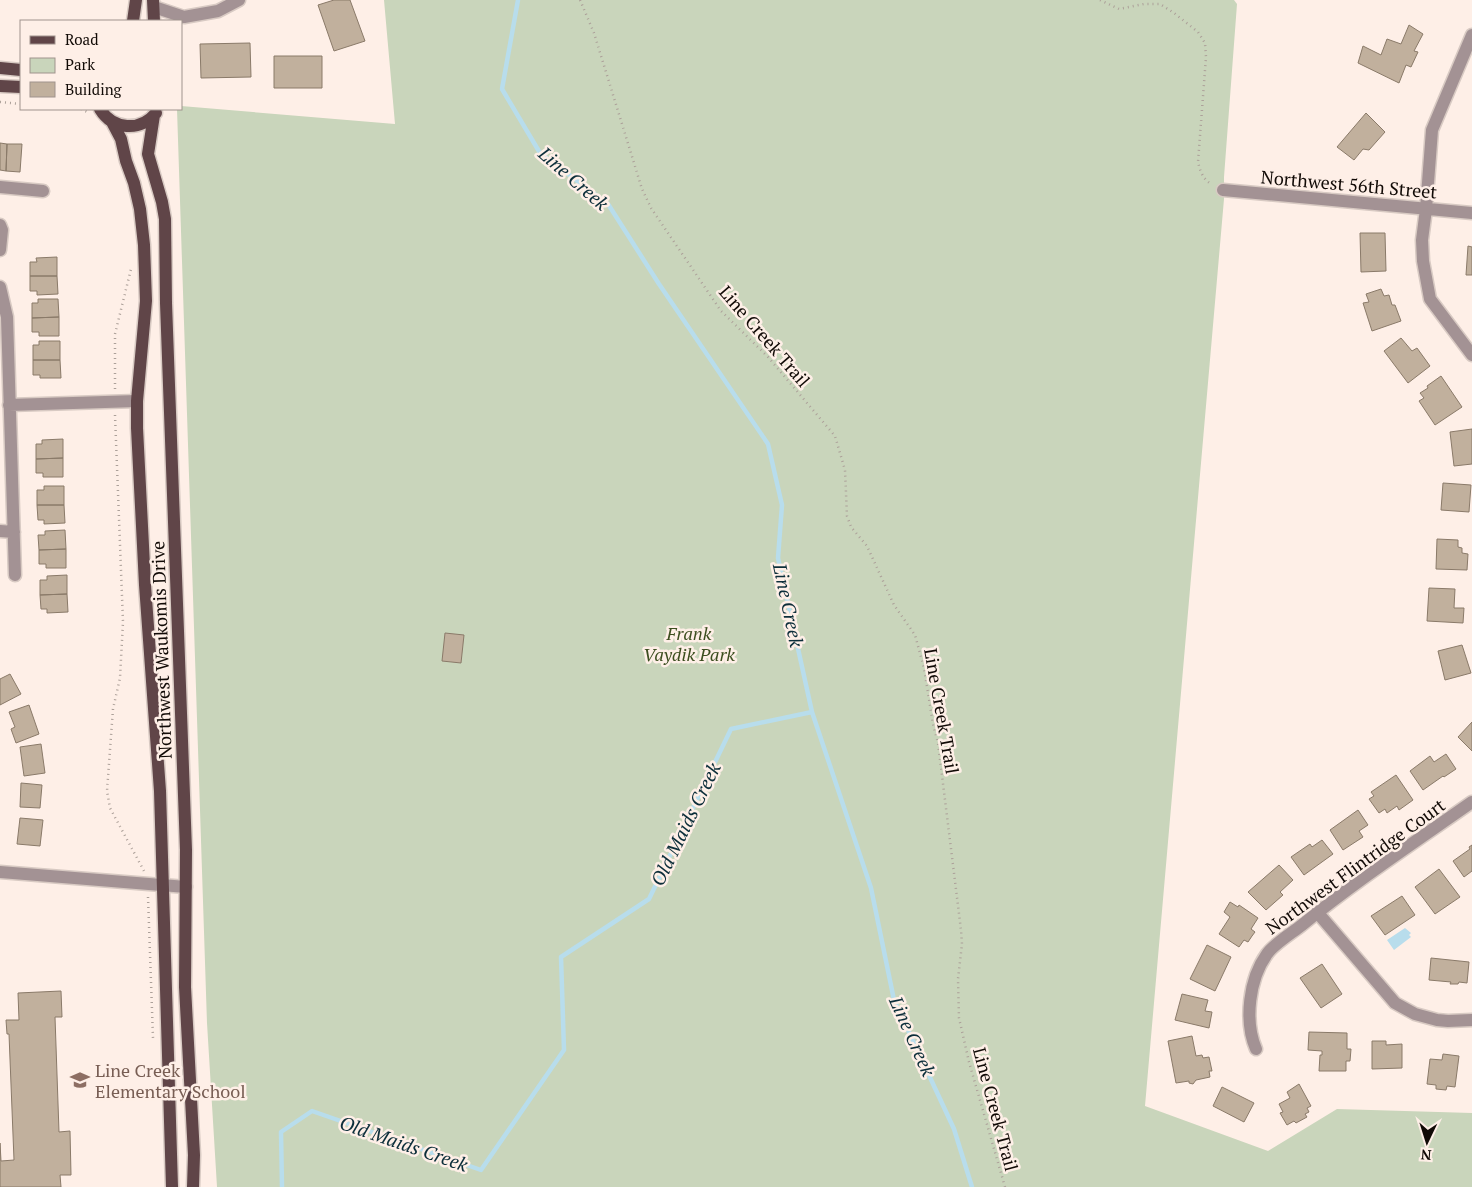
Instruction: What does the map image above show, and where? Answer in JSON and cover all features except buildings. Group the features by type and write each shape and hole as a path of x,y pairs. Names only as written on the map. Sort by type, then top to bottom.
{"main road":[{"path":"133,20 136,0"},
{"path":"154,4 154,20"},
{"path":"0,68 20,70"},
{"path":"0,86 20,87"},
{"path":"100,110 112,122 119,125 134,126 149,120 157,112"},
{"name":"Northwest Waukomis Drive","path":"157,112 148,154 165,219 166,303 186,830 185,987 194,1155 193,1187"},
{"name":"Northwest Waukomis Drive","path":"112,122 121,139 134,183 140,209 144,245 146,301 137,402 137,428 145,585 160,791 172,1187"}],"street":[{"path":"154,4 184,17 218,11 239,0"},
{"path":"1472,34 1432,130 1422,240 1423,262 1430,300 1472,355"},
{"path":"0,187 43,191"},
{"name":"Northwest 56th Street","path":"1223,190 1472,213"},
{"path":"0,225 2,230 0,250"},
{"path":"0,287 7,317 15,575"},
{"path":"9,405 137,402"},
{"path":"0,531 14,532"},
{"name":"Northwest Flintridge Court","path":"1256,1049 1251,1036 1249,1019 1251,996 1262,963 1268,953 1317,912 1472,802"},
{"path":"0,872 186,887"},
{"path":"1317,912 1395,1003 1415,1014 1437,1020 1472,1020"}],"path":[{"name":"Line Creek Trail","path":"580,0 594,33 642,189 650,208 721,311 768,357 834,436 845,470 848,516 851,527 867,546 894,605 915,636 924,668 938,743 962,944 958,979 959,1018 969,1062 1005,1187"},
{"path":"1100,0 1120,9 1144,4 1160,4 1198,32 1205,43 1206,57 1198,162 1200,172 1207,182 1223,190"},
{"path":"0,102 20,104"},
{"path":"115,391 115,334 131,264"},
{"path":"115,415 123,622 120,678 112,709 107,791 110,808 144,870 149,906 153,1038"}],"green space":[{"name":"Frank Vaydik Park","path":"384,0 1234,0 1237,4 1224,199 1145,1106 1268,1151 1337,1109 1472,1113 1472,1187 217,1187 207,1023 177,110 182,110 182,106 395,124"}],"water":[{"path":"1405,928 1411,933 1409,935 1411,937 1394,950 1387,940"}],"waterway":[{"name":"Line Creek","path":"518,0 502,89 540,153 608,204 659,284 768,444 782,505 778,558 812,712 871,888 894,1000 954,1129 972,1187"},
{"name":"Old Maids Creek","path":"282,1187 281,1132 312,1111 481,1170 564,1050 561,957 649,899 731,729 812,712"}],"place":[{"name":"Line Creek Elementary School","path":"80,1080"}]}
